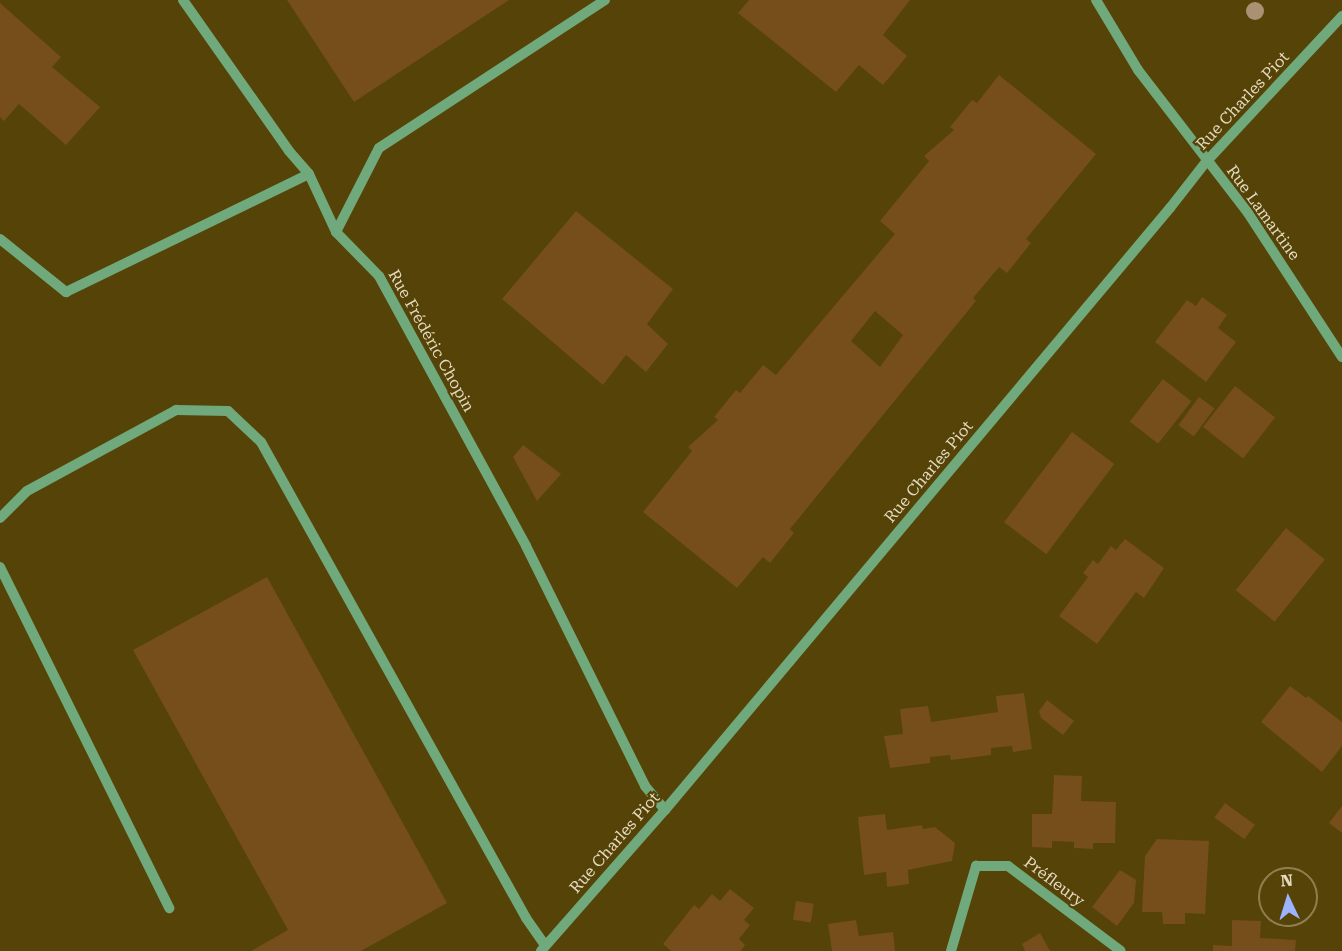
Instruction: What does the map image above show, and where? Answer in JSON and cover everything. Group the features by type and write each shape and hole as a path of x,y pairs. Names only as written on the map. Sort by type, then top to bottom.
{"street":[{"name":"Rue Frédéric Chopin","path":"183,0 289,151 309,174 336,232 379,276 526,546 645,786 664,810"},
{"path":"336,232 379,148 605,0"},
{"name":"Rue Lamartine","path":"1096,0 1138,70 1206,162 1248,213 1342,357"},
{"name":"Rue Charles Piot","path":"543,948 664,810 1170,208 1206,162 1342,16"},
{"path":"0,239 66,292 309,174"},
{"path":"0,518 27,491 176,410 228,411 261,442 543,948"},
{"path":"0,567 169,908"},
{"name":"Préfleury","path":"951,951 976,866 1008,866 1121,951"}],"building":[{"path":"287,0 509,0 354,102"},
{"path":"749,0 910,0 883,35 907,56 883,85 859,65 836,92 738,13"},
{"path":"0,3 61,57 52,67 100,107 66,145 19,104 4,121 0,117"},
{"path":"999,75 1096,154 1026,239 1031,243 1007,273 999,267 973,298 976,301 790,529 794,533 770,563 763,557 737,588 643,512 692,451 688,447 718,420 714,417 736,390 740,393 763,365 776,375 895,234 880,221 929,161 924,156 954,130 950,127 972,100 977,103","holes":["875,311 903,335 880,367 851,341"]},
{"path":"576,211 673,289 647,324 668,344 646,372 626,355 603,385 502,299"},
{"path":"1202,297 1227,315 1218,328 1236,342 1206,382 1155,342 1187,300 1196,306"},
{"path":"1163,379 1191,401 1158,444 1130,422"},
{"path":"1235,386 1275,417 1243,458 1203,427"},
{"path":"1199,397 1214,408 1194,436 1178,425"},
{"path":"1072,432 1114,464 1046,554 1004,522"},
{"path":"523,445 561,474 537,501 513,457"},
{"path":"1286,528 1325,559 1275,622 1236,590"},
{"path":"1125,539 1164,568 1144,598 1136,592 1097,644 1059,616 1088,577 1083,573 1093,560 1098,564 1111,546 1116,550"},
{"path":"267,577 447,903 361,951 251,951 288,930 133,650"},
{"path":"1290,686 1306,698 1308,696 1342,722 1342,746 1322,772 1261,722"},
{"path":"1024,693 1032,749 1013,752 1012,746 991,748 991,755 951,760 950,755 930,757 930,763 890,768 884,736 903,734 900,709 928,706 931,722 998,712 996,696"},
{"path":"1047,700 1074,721 1063,735 1041,718 1039,711"},
{"path":"1054,775 1082,776 1081,801 1116,802 1115,843 1093,843 1093,849 1074,848 1074,842 1052,841 1052,848 1032,847 1032,814 1052,814"},
{"path":"1225,803 1255,825 1244,839 1214,818"},
{"path":"1342,806 1342,833 1329,823"},
{"path":"885,814 887,830 922,825 923,829 935,827 955,843 952,861 908,870 909,884 887,887 886,872 864,875 858,817"},
{"path":"1157,839 1209,841 1205,914 1185,913 1185,924 1163,924 1162,912 1142,912 1145,856"},
{"path":"1120,870 1136,880 1134,903 1117,926 1092,907"},
{"path":"730,889 754,908 744,920 750,925 739,939 745,945 741,951 671,951 663,944 694,905 699,909 712,894 720,901"},
{"path":"796,901 814,904 811,923 793,920"},
{"path":"856,920 859,936 893,932 895,951 832,951 828,924"},
{"path":"1232,920 1258,921 1258,927 1261,927 1260,938 1296,940 1295,951 1213,951 1213,945 1232,946"},
{"path":"1040,933 1050,951 1025,951 1022,944"}]}
